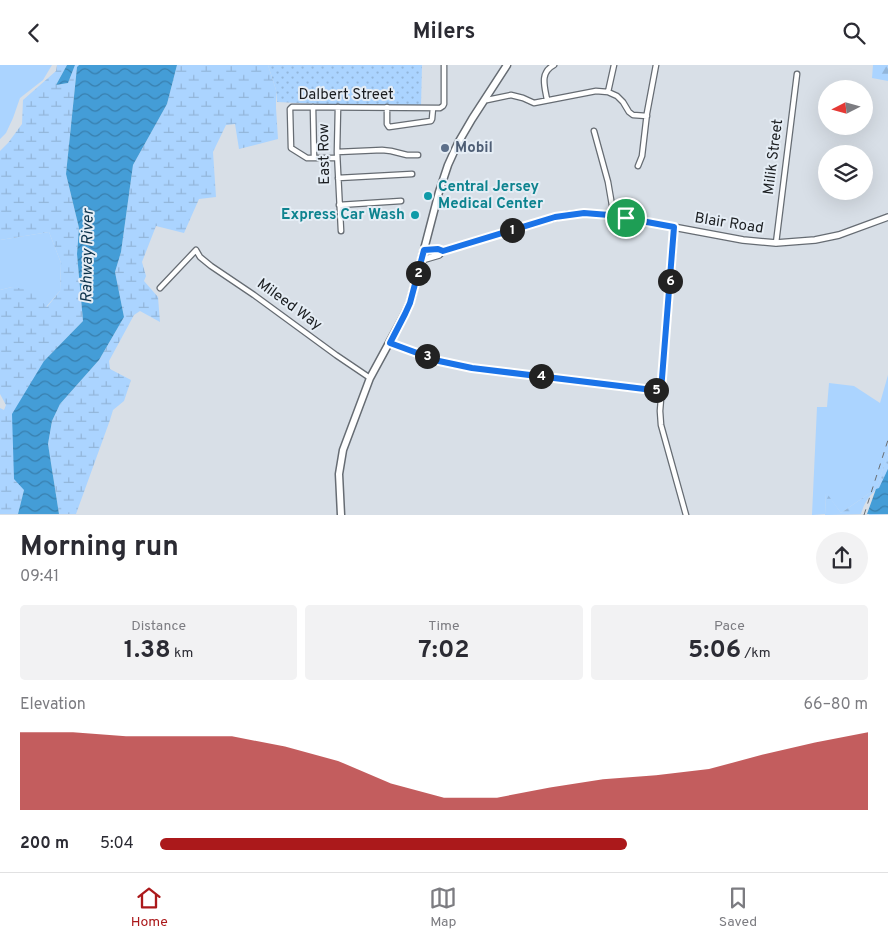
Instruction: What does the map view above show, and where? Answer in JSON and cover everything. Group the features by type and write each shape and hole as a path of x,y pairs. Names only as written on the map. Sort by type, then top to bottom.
{"main road":[{"path":"341,515 338,485 344,450 370,378 410,303 439,192 448,165 462,137 507,65"}],"street":[{"name":"Dalbert Street","path":"314,158 307,158 292,148 290,109 292,107 442,107 444,104 444,65"},
{"path":"547,100 544,75 554,65"},
{"path":"608,92 614,65"},
{"path":"638,166 642,156 656,65"},
{"name":"Milik Street","path":"776,243 797,74"},
{"path":"485,99 511,95 534,103 591,92 608,92 620,99 633,115 647,116"},
{"path":"313,107 314,158 382,150 406,155 418,155"},
{"name":"East Row","path":"338,107 337,155 341,231"},
{"path":"387,107 387,124 389,127 431,121 433,108"},
{"path":"594,131 608,182 614,217"},
{"path":"338,178 412,174"},
{"path":"339,205 401,201"},
{"name":"Blair Road","path":"422,259 555,217 584,213 674,227 743,241 776,243 815,240 839,235 888,217"},
{"path":"674,227 660,411 661,425 686,515"},
{"path":"424,250 438,249 443,251"},
{"name":"Mileed Way","path":"160,288 196,250 200,257 211,266 370,378"},
{"path":"390,343 439,361 472,368 661,391"}],"green space":[{"path":"0,65 52,65 43,80 20,98 6,133 0,139"},
{"path":"57,65 67,65 56,85 68,83 75,65 79,65 77,67 66,174 79,228 77,254 83,321 44,361 24,490 18,514 0,514 0,408 4,410 6,405 0,394 0,290 12,287 31,290 47,307 60,291 61,263 49,232 0,240 0,151 22,124 23,100 56,71"},
{"path":"177,65 268,65 276,90 278,139 239,149 235,124 226,125 213,152 216,197 199,199 184,233 156,226 142,262 146,276 144,281 158,297 160,322 140,311 134,315 109,361 110,369 131,380 124,401 113,410 76,514 59,514 48,444 52,421 60,404 99,360 124,317 115,272 121,252 133,165 167,104"},
{"path":"268,65 422,65 421,106 387,107 277,102 276,90"},
{"path":"873,65 888,65 888,81 872,78"},
{"path":"49,232 61,263 60,291 46,307 12,287 0,290 0,240"},
{"path":"888,375 888,453 877,488 841,513 826,493 825,514 812,515 817,407 827,407 829,383 854,386 880,403"},
{"path":"888,453 879,488 867,499 861,514 825,515 826,492 841,513 877,488"},
{"path":"888,453 888,514 869,515"}],"water":[{"path":"67,65 75,65 68,83 56,85"},
{"name":"Rahway River","path":"79,65 177,65 167,104 133,165 121,252 115,272 124,317 99,360 60,404 52,421 48,444 59,514 18,514 24,490 14,479 12,414 44,361 83,321 77,254 79,228 66,174 77,67"},
{"path":"888,469 888,514 867,514 876,489 879,488"}],"railway":[{"path":"864,515 888,440"}],"place":[{"name":"Mobil","path":"445,148"},
{"name":"Central Jersey Medical Center","path":"428,196"},
{"name":"Express Car Wash","path":"415,215"}],"route":[{"path":"570,214 599,214 626,218 674,227 661,391 457,366 390,343 410,303 424,250 438,249 443,251 570,214"}]}
